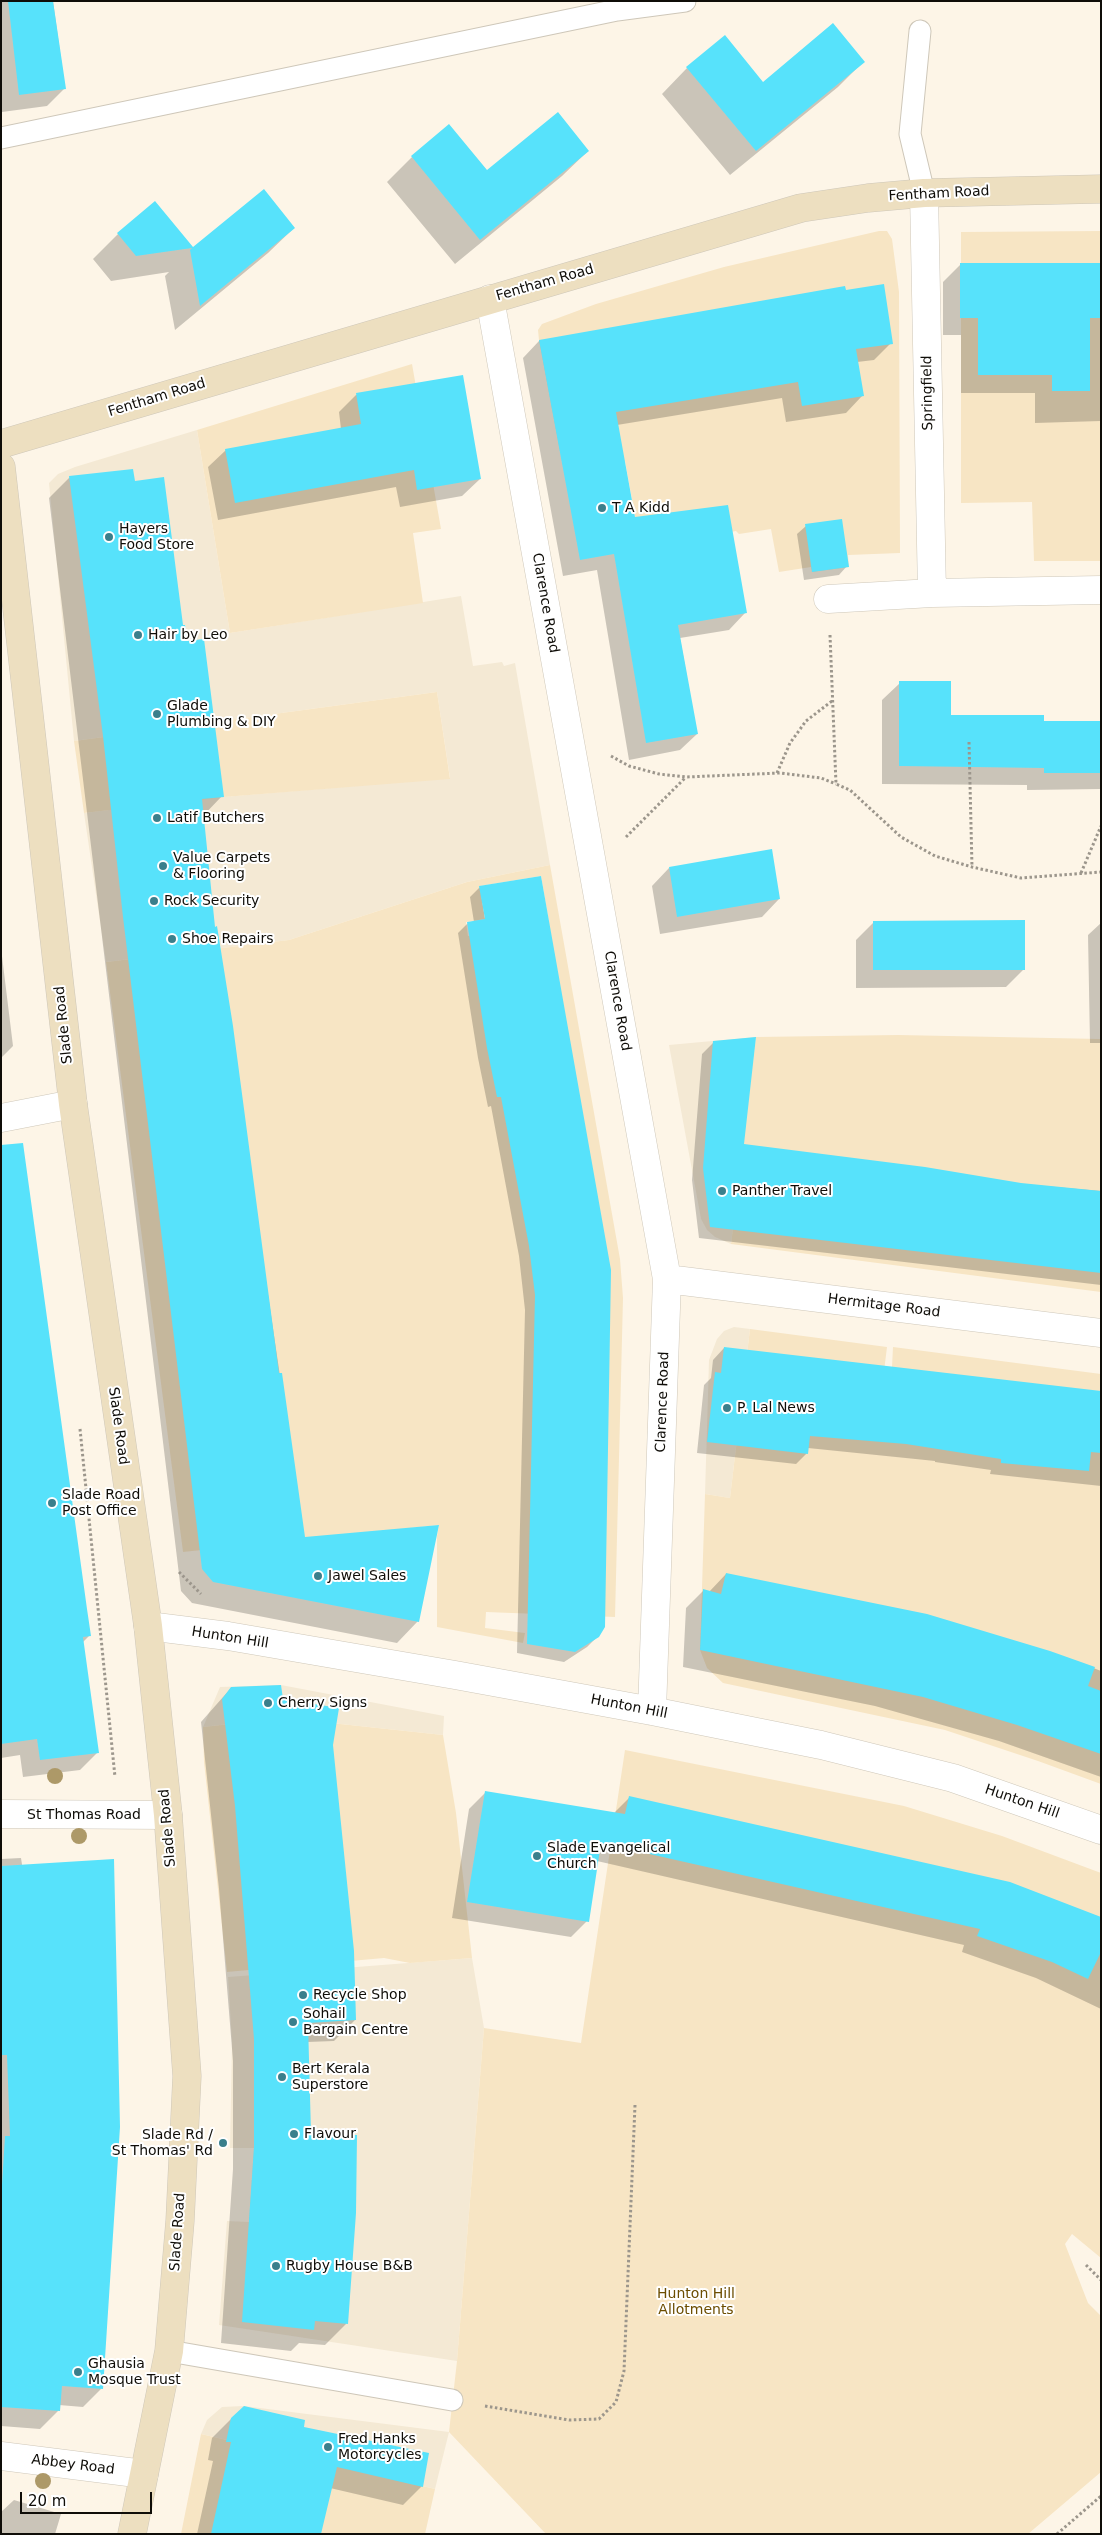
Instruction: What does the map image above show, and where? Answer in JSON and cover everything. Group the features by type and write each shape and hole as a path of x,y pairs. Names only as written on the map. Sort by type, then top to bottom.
{"street":[{"name":"Fentham Road","path":"1,444 801,208 868,198 924,193 1101,189"},
{"name":"Springfield","path":"924,193 932,593"},
{"name":"Clarence Road","path":"490,299 668,1278 652,1710"},
{"name":"Slade Road","path":"1,467 73,1104 148,1626 168,1815 187,2076 180,2221 170,2351 132,2534"},
{"path":"828,599 932,593 1101,590"},
{"path":"1,1118 73,1104"},
{"name":"Hermitage Road","path":"668,1278 1101,1333"},
{"name":"Hunton Hill","path":"148,1626 228,1636 652,1710 822,1745 954,1778 1101,1830"},
{"name":"St Thomas Road","path":"1,1814 168,1815"},
{"name":"Abbey Road","path":"1,2456 144,2474"}],"lane":[{"path":"1,138 617,10 685,1"},
{"path":"920,31 910,134 924,193"},
{"path":"170,2351 452,2400"}],"path":[{"path":"828,599 836,784"},
{"path":"777,774 790,743 806,721 832,701"},
{"path":"569,734 629,766 659,774 686,777 777,774 821,778 850,790 900,837 935,856 972,867 1021,878 1101,872"},
{"path":"969,742 972,867"},
{"path":"594,873 652,809 686,777"},
{"path":"1081,873 1101,826"},
{"path":"452,2400 569,2420 599,2419 616,2402 624,2371 635,2105"},
{"path":"1086,2265 1101,2280"},
{"path":"1057,2534 1101,2496"}],"shaded area":[{"path":"197,430 230,633 461,596 473,666 502,662 504,666 515,663 550,865 467,882 289,940 106,962 84,813 199,799 450,778 437,692 74,741 49,483 58,474 75,467"},
{"path":"756,1037 731,1244 715,1237 707,1230 701,1219 669,1045"},
{"path":"734,1327 750,1329 730,1498 705,1494 709,1360 717,1339 724,1331"},
{"path":"281,1685 444,1716 443,1735 284,1718 203,1727 220,1687"},
{"path":"472,1958 484,2028 457,2361 219,2325 227,2221 249,2222 254,2148 230,2148 232,2043 228,1977"},
{"name":"Fred Hanks Motorcycles","path":"244,2406 449,2432 435,2489 201,2434 207,2420 222,2407"}],"green space":[{"path":"879,231 887,231 892,239 899,292 900,553 848,555 849,567 812,572 811,567 779,572 771,529 739,534 736,531 641,549 625,461 592,467 560,451 539,340 538,330 542,324 596,304 724,267"},
{"path":"1101,231 1101,561 1034,561 1032,502 961,503 961,232"},
{"path":"412,364 441,529 413,533 423,603 230,633 197,430"},
{"path":"437,692 450,779 224,797 84,813 74,741"},
{"path":"550,865 620,1259 623,1298 615,1617 486,1612 485,1628 525,1633 523,1643 437,1627 437,1536 439,1525 183,1552 106,962 289,940 467,882","holes":["541,876 549,922 468,936 466,922 485,919 480,886"]},
{"path":"898,1035 1101,1039 1101,1292 731,1244 756,1037"},
{"path":"750,1329 887,1347 878,1420 892,1367 893,1347 1101,1374 1101,1784 945,1730 723,1683 707,1668 700,1650 705,1494 730,1498"},
{"path":"284,1718 443,1735 456,1813 472,1958 410,1963 384,1958 227,1972 204,1762 203,1727"},
{"name":"Hunton Hill Allotments","path":"625,1750 904,1806 1002,1836 1101,1873 1101,2258 1072,2234 1065,2244 1088,2303 1101,2316 1101,2472 1028,2534 546,2534 449,2432 457,2361 484,2028 581,2043"},
{"path":"201,2434 435,2489 425,2534 181,2534"}],"building":[{"path":"8,1 53,1 66,89 19,95"},
{"path":"833,23 865,62 756,151 686,67 725,35 763,82"},
{"path":"558,112 589,151 480,240 411,156 449,124 487,170"},
{"path":"264,189 295,228 200,306 190,250 192,248 136,256 117,233 155,201 193,247"},
{"path":"960,263 1101,263 1101,318 1090,318 1090,391 1052,391 1052,375 978,375 978,318 960,318"},
{"path":"884,284 893,344 856,349 864,396 802,406 798,382 616,412 635,517 728,505 747,613 678,625 698,734 646,743 614,554 580,560 539,340 845,286 846,290"},
{"path":"463,375 481,479 417,490 414,470 235,503 225,449 361,424 356,393"},
{"path":"133,469 135,481 164,477 183,625 185,625 187,641 204,639 224,797 202,799 215,927 217,926 233,1026 279,1373 282,1373 305,1537 439,1525 419,1622 213,1582 202,1569 123,917 103,736 69,476"},
{"path":"842,519 849,567 812,572 805,524"},
{"path":"899,681 951,681 951,715 1044,715 1044,721 1101,721 1101,773 1044,773 1044,768 899,766"},
{"path":"772,849 780,899 677,917 669,867"},
{"path":"541,876 611,1270 605,1627 599,1637 575,1652 527,1644 535,1295 529,1246 501,1097 497,1097 487,1048 467,922 485,919 479,886"},
{"path":"1025,920 1025,970 873,970 873,921"},
{"path":"756,1037 744,1144 925,1167 1021,1183 1101,1191 1101,1273 710,1227 703,1168 713,1041"},
{"path":"23,1143 91,1636 83,1637 99,1753 40,1760 37,1739 1,1744 1,1145"},
{"path":"724,1347 1101,1391 1101,1453 1091,1452 1089,1471 1001,1463 1001,1459 906,1444 810,1436 808,1454 707,1442 715,1372 721,1373"},
{"path":"726,1573 927,1614 1050,1651 1095,1667 1088,1686 1101,1691 1101,1754 1017,1725 923,1697 700,1650 703,1589 721,1594"},
{"path":"281,1685 283,1699 339,1708 333,1745 354,1951 356,2020 308,2023 311,2133 357,2135 356,2213 348,2324 315,2321 314,2330 242,2322 254,2147 254,2039 235,1806 222,1699 231,1687"},
{"path":"485,1791 625,1814 629,1796 1010,1882 1101,1917 1101,1952 1088,1979 1052,1962 977,1936 980,1929 601,1843 589,1922 467,1902"},
{"path":"114,1859 120,2127 103,2389 62,2386 60,2411 1,2407 1,2201 5,2136 10,2136 7,2055 1,2055 1,1866"},
{"path":"244,2406 305,2420 304,2427 429,2453 423,2487 337,2467 321,2534 211,2534 231,2442 226,2442 231,2418"}],"place":[{"name":"T A Kidd","path":"602,508"},
{"name":"Hayers Food Store","path":"109,537"},
{"name":"Hair by Leo","path":"138,635"},
{"name":"Glade Plumbing & DIY","path":"157,714"},
{"name":"Latif Butchers","path":"157,818"},
{"name":"Value Carpets & Flooring","path":"163,866"},
{"name":"Rock Security","path":"154,901"},
{"name":"Shoe Repairs","path":"172,939"},
{"name":"Panther Travel","path":"722,1191"},
{"name":"P. Lal News","path":"727,1408"},
{"name":"Slade Road Post Office","path":"52,1503"},
{"name":"Jawel Sales","path":"318,1576"},
{"name":"Cherry Signs","path":"268,1703"},
{"name":"Slade Evangelical Church","path":"537,1856"},
{"name":"Recycle Shop","path":"303,1995"},
{"name":"Sohail Bargain Centre","path":"293,2022"},
{"name":"Bert Kerala Superstore","path":"282,2077"},
{"name":"Flavour","path":"294,2134"},
{"name":"Slade Rd / St Thomas' Rd","path":"223,2143"},
{"name":"Rugby House B&B","path":"276,2266"},
{"name":"Ghausia Mosque Trust","path":"78,2372"},
{"name":"Fred Hanks Motorcycles","path":"328,2447"}]}
